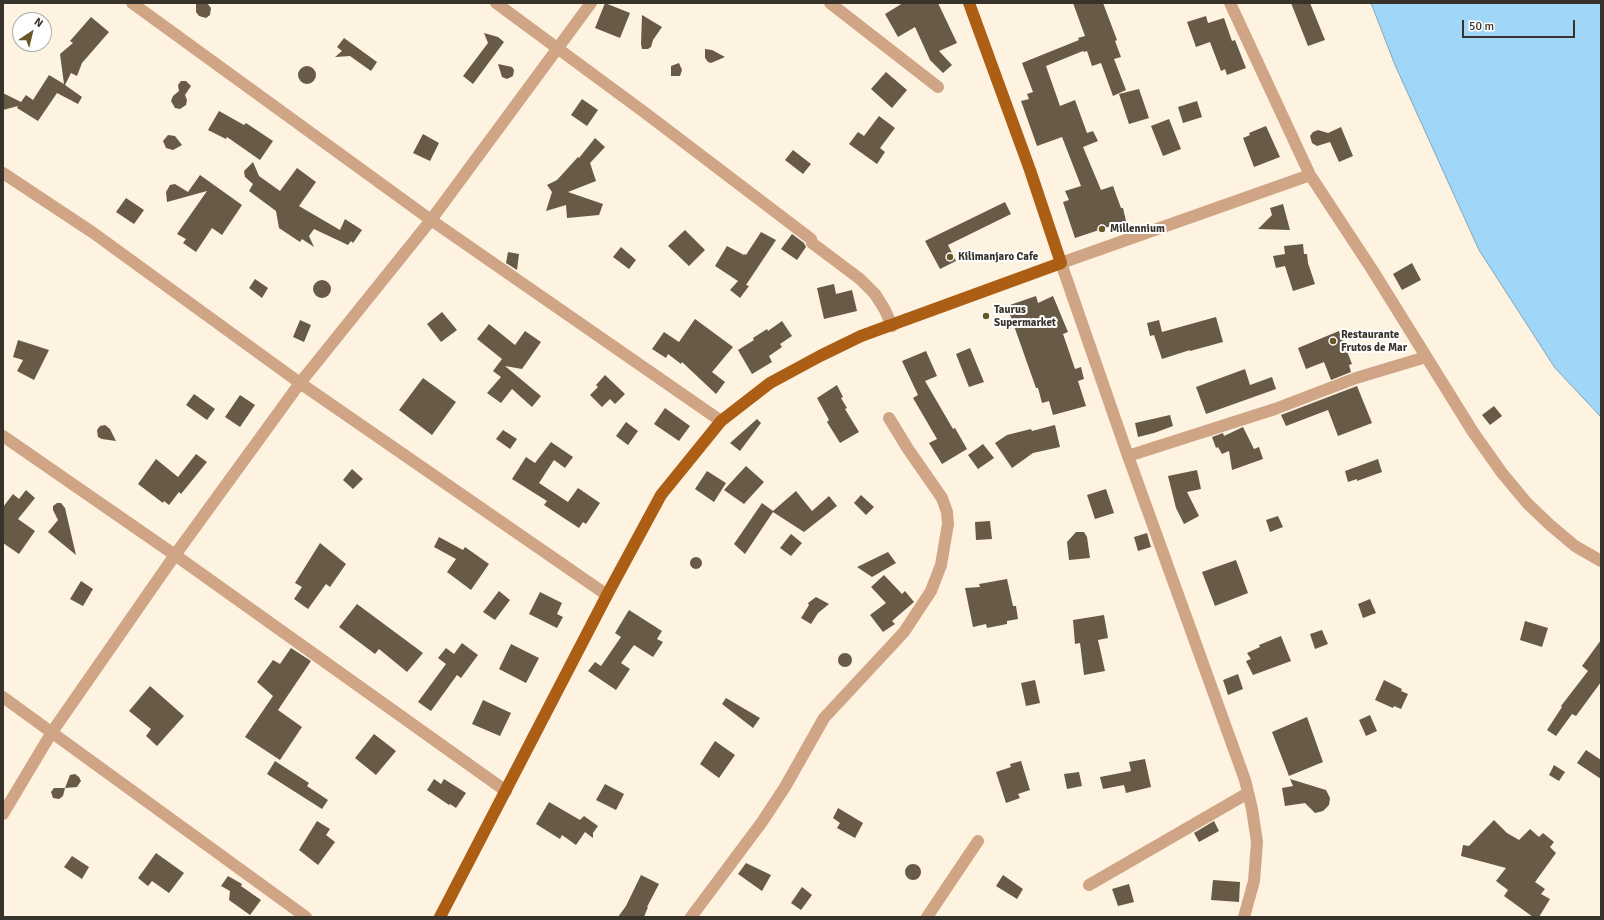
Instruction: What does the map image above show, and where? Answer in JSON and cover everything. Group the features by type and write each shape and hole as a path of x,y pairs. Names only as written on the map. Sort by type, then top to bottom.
{"main road":[{"path":"440,917 660,495 721,421 770,383 861,336 892,326 1061,263 1030,170 969,3"}],"street":[{"path":"132,3 431,220 721,421"},
{"path":"496,3 811,239 812,243 860,279 875,294 885,310 892,326"},
{"path":"3,814 52,732 175,555 300,383 431,220 592,3"},
{"path":"830,3 938,87"},
{"path":"1230,3 1310,174 1373,271 1473,432 1502,473 1527,503 1575,546 1601,560"},
{"path":"3,173 92,232 300,383 607,596"},
{"path":"1244,917 1254,881 1257,842 1252,809 1245,780 1128,456 1061,263 1310,174"},
{"path":"1128,456 1275,409 1356,378 1426,357"},
{"path":"691,917 762,822 785,788 824,718 904,632 931,590 942,565 948,524 947,512 942,498 908,449 889,418"},
{"path":"3,436 175,555 506,791"},
{"path":"3,697 306,917"},
{"path":"1089,885 1248,793"},
{"path":"928,917 978,841"}],"water":[{"path":"1371,3 1601,3 1601,417 1555,368 1479,250 1395,65"}],"building":[{"path":"196,3 207,3 211,8 210,15 206,18 199,16 196,12"},
{"path":"605,3 630,13 620,38 595,28"},
{"path":"903,3 938,3 957,43 939,51 952,65 943,73 930,60 915,27 898,37 885,14"},
{"path":"1073,3 1103,3 1117,40 1115,41 1121,57 1114,59 1126,90 1113,96 1101,63 1092,66 1087,51 1083,51 1046,66 1060,106 1075,100 1087,133 1093,131 1098,141 1083,147 1101,190 1113,186 1121,208 1123,208 1126,221 1075,238 1063,202 1069,200 1065,191 1081,186 1062,137 1037,146 1021,101 1029,99 1027,94 1033,92 1022,63 1079,40 1078,38 1085,36"},
{"path":"1291,3 1310,3 1325,40 1308,46"},
{"path":"642,15 662,27 653,40 651,47 648,49 642,49 641,44"},
{"path":"1206,16 1208,23 1224,18 1232,41 1235,40 1246,68 1227,75 1225,69 1221,71 1210,42 1196,47 1187,22"},
{"path":"91,17 109,32 82,63 77,76 71,73 65,85 82,97 78,104 57,93 38,121 17,108 18,106 3,110 3,93 21,102 26,95 33,100 49,75 64,84 60,54 73,43 70,41"},
{"path":"484,33 498,37 504,42 473,84 463,76 488,43"},
{"path":"344,38 377,62 371,71 350,56 335,57 342,51 337,47"},
{"path":"705,49 712,50 725,57 711,63 708,62 705,58"},
{"path":"679,63 682,70 680,76 671,76 671,66"},
{"path":"498,64 512,67 514,70 513,76 507,79 502,77"},
{"path":"307,66 313,69 316,75 313,81 307,84 301,81 298,75 301,69"},
{"path":"886,72 907,90 892,108 871,89"},
{"path":"181,81 186,81 191,86 185,95 187,100 186,105 180,109 175,108 171,101 173,96 179,91 178,85"},
{"path":"1139,89 1149,118 1129,124 1119,94"},
{"path":"582,99 598,110 587,126 571,115"},
{"path":"1197,101 1202,117 1183,123 1178,107"},
{"path":"219,111 244,125 246,123 273,141 260,160 227,137 226,139 208,130"},
{"path":"879,116 895,128 880,148 885,152 877,164 849,144 858,132 864,136"},
{"path":"1169,119 1181,149 1163,156 1151,126"},
{"path":"1266,126 1280,157 1254,167 1243,138 1250,135 1249,133"},
{"path":"1341,127 1353,156 1339,162 1330,142 1317,146 1312,143 1310,136 1313,132 1318,130 1328,133"},
{"path":"423,134 439,143 430,161 413,153"},
{"path":"168,135 175,136 182,145 173,150 166,148 163,141"},
{"path":"595,138 605,147 590,163 596,181 568,192 603,204 599,215 567,218 566,205 546,211 552,192 547,185 557,180 578,157 579,158"},
{"path":"793,150 811,164 803,174 785,160"},
{"path":"253,162 259,176 280,191 297,168 316,182 299,206 340,230 345,219 362,230 353,243 351,241 348,245 314,229 309,236 314,247 302,239 300,242 279,228 276,211 249,191 253,184 245,177 244,171"},
{"path":"200,175 242,205 222,235 212,228 196,252 183,243 186,239 177,234 207,191 167,202 166,192 170,185 175,184 188,192"},
{"path":"126,198 144,210 134,224 116,212"},
{"path":"1005,202 1011,214 948,245 956,261 940,269 925,241"},
{"path":"1283,204 1290,230 1258,229 1272,215 1270,208"},
{"path":"685,230 705,250 689,266 668,246"},
{"path":"761,232 776,240 746,285 749,286 740,298 730,290 738,281 715,266 727,246 746,255"},
{"path":"792,234 804,243 806,247 797,260 781,249"},
{"path":"1303,244 1304,254 1307,254 1308,263 1315,284 1293,291 1285,266 1276,268 1273,256 1285,254 1284,246"},
{"path":"621,247 636,260 629,269 613,257"},
{"path":"508,252 519,254 517,270 506,263"},
{"path":"1412,263 1421,280 1402,290 1393,274"},
{"path":"255,279 268,288 262,298 249,288"},
{"path":"322,280 328,283 331,289 328,295 322,298 316,295 313,289 316,283"},
{"path":"834,284 836,294 852,290 857,311 824,319 817,288"},
{"path":"1036,296 1038,303 1053,296 1068,332 1063,334 1075,369 1081,367 1084,379 1078,381 1086,406 1053,415 1049,401 1042,403 1038,388 1036,388 1007,306"},
{"path":"442,312 457,330 441,342 427,324"},
{"path":"1216,317 1223,342 1162,359 1154,335 1150,336 1147,323 1159,320 1162,332"},
{"path":"695,319 733,347 712,372 725,382 716,394 682,362 681,364 668,354 666,358 652,349 664,332 679,342"},
{"path":"300,320 311,325 304,342 293,337"},
{"path":"782,321 792,336 780,344 782,347 769,356 772,362 752,374 738,350 754,340 753,338 767,329 768,331"},
{"path":"489,324 515,345 525,331 541,342 522,369 505,366 541,396 532,407 512,389 501,403 487,393 501,377 493,371 502,359 477,339"},
{"path":"1339,331 1352,364 1349,365 1351,372 1331,380 1324,362 1306,369 1298,348"},
{"path":"18,340 49,350 34,380 17,371 23,360 13,357"},
{"path":"970,348 984,382 969,387 956,354"},
{"path":"926,351 937,376 925,381 953,429 955,428 967,449 942,464 929,443 937,439 913,398 918,395 902,361"},
{"path":"1245,369 1250,385 1272,377 1276,389 1206,414 1196,387"},
{"path":"605,375 625,394 615,404 610,399 602,407 590,395 598,387 596,385"},
{"path":"423,378 456,402 432,435 399,410"},
{"path":"837,385 843,397 841,398 847,408 845,409 859,432 840,443 827,422 829,420 817,398"},
{"path":"1357,386 1372,423 1338,436 1328,410 1286,426 1281,415"},
{"path":"194,394 215,409 207,420 186,405"},
{"path":"240,395 255,405 240,427 225,417"},
{"path":"1494,406 1502,416 1490,425 1482,415"},
{"path":"665,408 690,426 679,441 654,424"},
{"path":"1170,415 1173,426 1138,437 1135,423"},
{"path":"757,419 761,423 740,451 730,443"},
{"path":"626,422 638,431 628,445 616,436"},
{"path":"105,425 110,429 116,441 98,437 97,430 100,426"},
{"path":"1055,425 1060,447 1033,453 1012,468 995,443 1007,435"},
{"path":"1243,427 1254,449 1259,447 1263,459 1232,470 1229,451 1222,454 1218,447 1216,448 1212,437 1223,433 1224,436"},
{"path":"503,430 517,439 510,449 496,439"},
{"path":"551,442 573,457 565,468 554,460 539,483 568,502 578,488 600,503 586,524 583,522 579,528 544,505 547,501 512,479 526,457 535,463"},
{"path":"983,444 994,458 978,469 968,455"},
{"path":"196,454 207,462 181,494 179,492 169,505 164,501 163,503 138,484 156,459 178,477"},
{"path":"1378,459 1382,472 1357,481 1357,479 1348,482 1345,471"},
{"path":"746,466 764,482 744,504 724,490"},
{"path":"352,469 363,479 353,489 343,480"},
{"path":"1197,470 1201,489 1187,492 1199,516 1184,524 1176,508 1168,476"},
{"path":"707,471 726,483 714,502 695,489"},
{"path":"1106,489 1114,513 1095,519 1087,495"},
{"path":"26,490 35,498 18,519 35,531 19,554 3,543 3,507 13,494 19,499"},
{"path":"796,491 812,511 829,496 837,506 804,532 773,512 745,554 734,544 762,503 773,511"},
{"path":"861,495 874,507 866,515 854,503"},
{"path":"57,503 61,503 65,508 76,555 48,532 58,520 53,510 53,506"},
{"path":"1278,516 1283,527 1270,532 1266,520"},
{"path":"990,521 992,539 976,540 975,522"},
{"path":"1076,532 1084,532 1087,537 1090,558 1069,560 1067,542"},
{"path":"1147,533 1151,547 1138,551 1134,537"},
{"path":"791,534 802,543 791,556 780,548"},
{"path":"439,537 463,550 465,547 489,564 471,590 447,572 456,559 434,547"},
{"path":"320,543 346,564 330,587 326,584 308,609 294,599 302,587 295,583"},
{"path":"888,552 896,563 872,577 857,567"},
{"path":"694,557 698,557 702,563 698,569 694,569 690,565 690,561"},
{"path":"1236,560 1248,593 1215,606 1202,572"},
{"path":"884,575 902,594 905,591 914,602 892,621 895,624 883,632 870,615 886,603 871,587"},
{"path":"1007,579 1013,606 1016,606 1018,619 1007,621 1007,624 987,628 986,624 973,627 965,588 980,587 979,584"},
{"path":"81,581 93,589 83,606 70,599"},
{"path":"499,591 510,600 495,620 483,612"},
{"path":"540,592 562,603 557,614 563,617 557,628 529,614"},
{"path":"816,597 829,604 818,613 811,624 801,618 809,605 808,603"},
{"path":"1370,599 1376,613 1363,618 1358,604"},
{"path":"357,604 423,653 407,672 379,649 375,654 339,627"},
{"path":"629,610 662,631 657,639 663,642 653,657 634,645 621,663 630,669 616,690 588,671 595,662 601,666 621,637 615,633"},
{"path":"1104,615 1108,638 1098,640 1105,671 1084,675 1080,643 1075,644 1073,620"},
{"path":"1525,621 1548,628 1542,647 1520,640"},
{"path":"1322,630 1328,644 1315,649 1310,634"},
{"path":"1281,636 1291,661 1253,675 1246,661 1251,659 1247,653 1260,647 1259,645"},
{"path":"1601,640 1601,682 1576,716 1572,714 1556,736 1547,730 1562,707 1561,706 1588,671 1582,666"},
{"path":"462,643 478,655 461,678 457,675 431,711 418,702 446,664 438,658 446,648 454,654"},
{"path":"511,644 539,658 526,683 499,669"},
{"path":"291,648 311,661 278,710 302,727 280,760 245,737 273,696 257,682 273,660 280,664"},
{"path":"842,653 848,653 852,657 852,663 848,667 842,667 838,663 838,657"},
{"path":"1238,674 1243,689 1228,695 1223,680"},
{"path":"1035,680 1040,703 1026,706 1021,683"},
{"path":"1384,680 1402,689 1401,691 1408,694 1401,709 1394,706 1393,708 1375,700"},
{"path":"150,686 184,716 157,746 146,736 151,729 129,711"},
{"path":"726,698 760,718 753,728 722,704"},
{"path":"483,700 511,713 500,736 472,724"},
{"path":"1370,715 1377,731 1366,736 1359,720"},
{"path":"1307,717 1323,762 1289,776 1272,732"},
{"path":"374,734 396,751 376,775 355,758"},
{"path":"715,741 735,755 719,778 700,764"},
{"path":"1586,750 1601,760 1601,779 1577,763"},
{"path":"1145,759 1151,787 1126,793 1124,785 1103,789 1100,777 1131,771 1129,762"},
{"path":"275,761 309,783 307,786 328,800 322,809 267,774"},
{"path":"1021,761 1030,790 1018,794 1020,798 1006,803 996,772 1011,767 1010,764"},
{"path":"1554,765 1565,772 1559,781 1549,775"},
{"path":"1079,772 1082,786 1067,789 1064,774"},
{"path":"75,774 79,777 81,781 77,787 65,788 70,775"},
{"path":"434,779 441,784 444,779 466,793 456,808 427,790"},
{"path":"1290,779 1326,790 1330,798 1329,805 1323,811 1315,813 1305,803 1285,806 1282,788 1293,786"},
{"path":"605,784 624,794 616,810 596,800"},
{"path":"54,788 65,788 63,796 59,799 53,798 51,792"},
{"path":"549,802 580,820 584,816 598,826 593,833 593,838 585,832 576,845 562,835 560,839 536,824"},
{"path":"838,808 863,823 855,838 837,828 840,823 833,818"},
{"path":"1494,820 1507,833 1519,840 1530,829 1539,837 1543,833 1554,842 1550,847 1556,853 1535,882 1545,889 1541,894 1550,899 1539,917 1533,917 1504,896 1508,890 1496,881 1506,868 1461,856 1463,845 1469,846"},
{"path":"317,821 330,829 326,835 335,842 318,865 299,850"},
{"path":"1214,821 1219,831 1199,842 1194,833"},
{"path":"156,853 184,873 169,893 152,881 148,886 138,878"},
{"path":"72,856 89,867 82,879 64,867"},
{"path":"746,863 771,875 762,891 738,874"},
{"path":"913,864 920,869 921,872 916,879 913,880 906,875 905,872 910,865"},
{"path":"641,875 659,884 647,907 644,917 618,917 626,906"},
{"path":"1003,875 1023,889 1017,899 996,886"},
{"path":"228,876 242,884 241,886 261,900 250,915 229,900 230,891 221,886"},
{"path":"1213,880 1240,882 1239,902 1211,900"},
{"path":"1129,884 1134,902 1118,906 1112,889"},
{"path":"802,887 812,895 801,910 791,903"}],"place":[{"name":"Millennium","path":"1102,229"},
{"name":"Kilimanjaro Cafe","path":"950,257"},
{"name":"Taurus Supermarket","path":"986,316"},
{"name":"Restaurante Frutos de Mar","path":"1333,341"}]}
